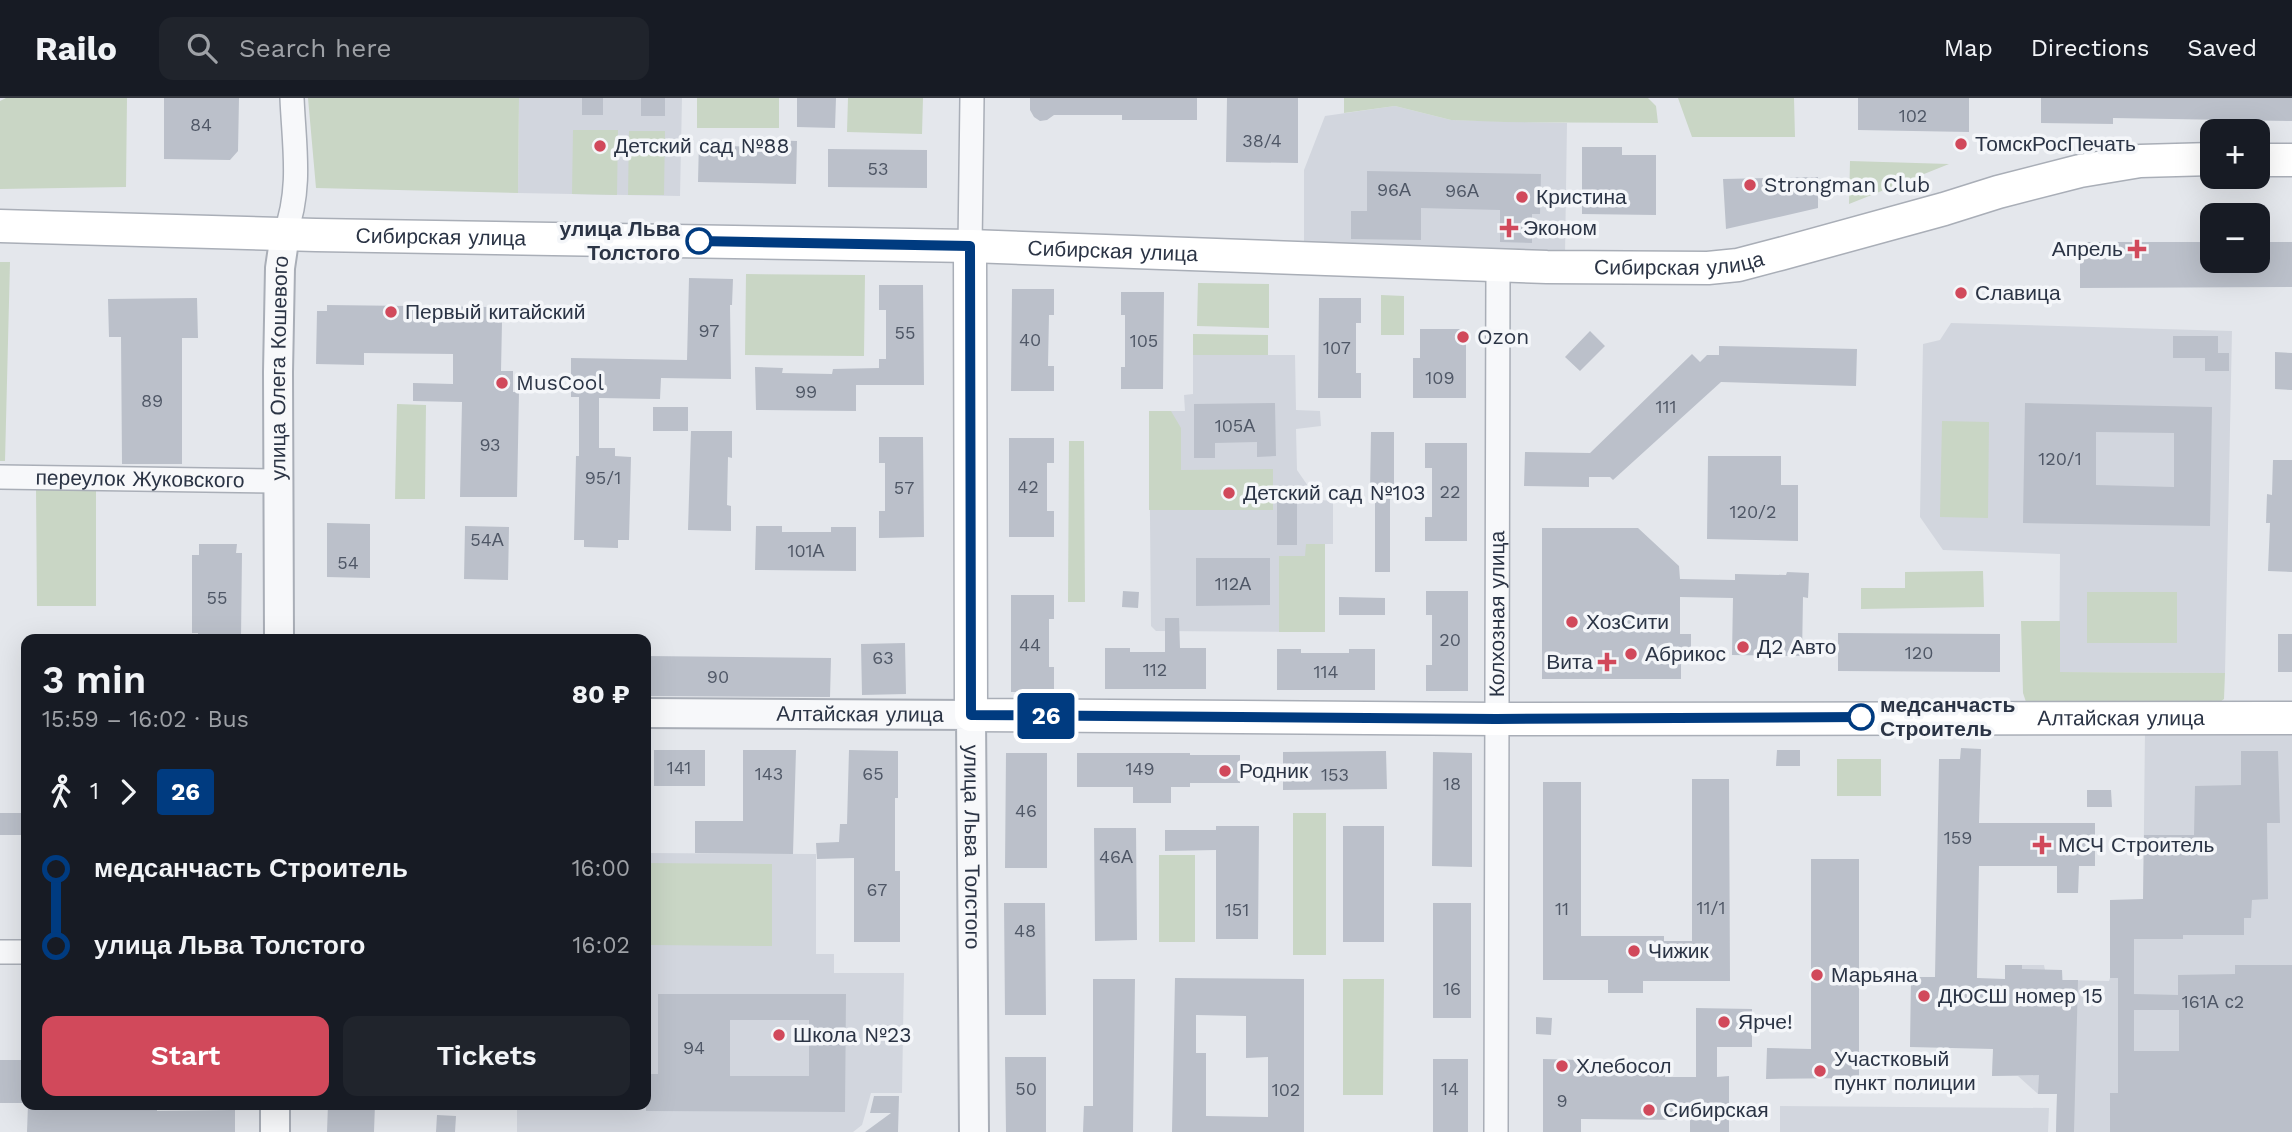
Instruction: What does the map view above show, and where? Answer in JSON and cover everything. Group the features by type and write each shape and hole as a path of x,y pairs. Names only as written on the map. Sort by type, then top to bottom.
{"main road":[{"name":"Сибирская улица","path":"0,226 285,234 970,246 1667,269 1738,265 2081,171 2140,161 2200,159"},
{"path":"2270,160 2292,160"},
{"name":"улица Льва Толстого","path":"970,246 971,715"},
{"name":"Алтайская улица","path":"971,715 1496,719 2292,718"}],"street":[{"name":"улица Олега Кошевого","path":"279,634 280,268 296,191 292,98"},
{"name":"улица Льва Толстого","path":"970,246 972,98"},
{"name":"Колхозная улица","path":"1496,1132 1498,265"},
{"name":"переулок Жуковского","path":"0,477 278,481"},
{"name":"Алтайская улица","path":"651,713 971,715"},
{"name":"улица Льва Толстого","path":"971,715 974,1132"},
{"path":"0,952 21,952"},
{"path":"275,1110 275,1132"}],"shaded area":[{"name":"Детский сад №88","path":"519,98 682,98 680,196 518,193"},
{"path":"1395,106 1451,120 1567,123 1565,255 1304,248 1304,170 1325,116"},
{"path":"1951,323 2232,331 2225,673 2059,672 2060,554 1943,550 1920,517 1923,344 1940,340"},
{"name":"Детский сад №103","path":"1193,355 1295,355 1296,410 1320,411 1321,426 1296,429 1297,470 1308,486 1308,499 1333,501 1333,544 1325,544 1325,632 1156,631 1151,626 1149,411 1185,411 1184,395 1193,394"},
{"path":"2292,729 2292,1132 2056,1132 2057,1094 2038,1094 2018,1076 1992,1076 1997,979 2005,979 2005,965 2044,965 2045,970 2062,970 2063,980 2109,981 2110,978 2134,978 2134,916 2143,915 2145,730"},
{"name":"Школа №23","path":"651,853 816,854 816,954 834,954 834,973 904,973 902,1093 871,1093 862,1125 853,1132 517,1132 517,1110 651,1110"},
{"path":"1780,1106 2049,1108 2048,1132 1780,1132"}],"green space":[{"path":"6,98 127,98 126,187 0,189 0,101"},
{"path":"308,98 519,98 518,193 316,188"},
{"path":"697,98 779,98 779,128 697,128"},
{"path":"848,98 923,98 922,134 847,132"},
{"path":"1344,98 1648,98 1656,106 1658,123 1451,120 1395,106 1344,113"},
{"path":"1678,98 1794,98 1795,137 1692,137"},
{"path":"573,130 618,130 617,195 572,194"},
{"path":"629,131 665,131 664,195 628,195"},
{"path":"1850,161 1949,164 1849,204"},
{"path":"0,262 10,262 5,461 0,461"},
{"path":"746,274 865,275 864,356 745,355"},
{"path":"1198,283 1269,284 1269,328 1197,326"},
{"path":"1381,295 1404,296 1404,335 1381,335"},
{"path":"1193,334 1268,335 1268,355 1193,355"},
{"path":"397,404 426,405 425,499 395,499"},
{"path":"1149,411 1171,411 1181,428 1181,470 1273,469 1273,510 1149,510"},
{"path":"1942,421 1989,422 1988,518 1940,517"},
{"path":"1069,441 1084,441 1085,602 1068,602"},
{"path":"36,487 96,488 96,606 37,606"},
{"path":"1306,544 1325,544 1325,632 1279,632 1279,556 1305,556"},
{"path":"1983,571 1984,607 1861,609 1861,588 1905,588 1905,572"},
{"path":"2087,592 2177,592 2177,643 2087,643"},
{"path":"2021,621 2060,621 2060,672 2225,673 2224,699 2220,702 2027,705 2023,693"},
{"path":"1837,759 1881,759 1881,796 1837,796"},
{"path":"1293,813 1326,813 1326,955 1293,955"},
{"path":"1159,855 1195,855 1195,942 1159,942"},
{"path":"651,863 772,864 772,946 651,945"},
{"path":"1343,979 1384,979 1383,1095 1343,1095"}],"building":[{"path":"164,98 239,98 238,151 230,160 164,159"},
{"path":"582,98 603,98 603,115 582,115"},
{"path":"641,98 665,98 665,116 641,116"},
{"path":"797,98 836,98 835,128 797,127"},
{"path":"1030,98 1197,98 1197,120 1122,120 1122,115 1054,115 1040,121 1030,110"},
{"path":"1227,98 1298,98 1298,163 1226,162"},
{"path":"1858,98 1969,98 1969,132 1858,130"},
{"path":"2041,98 2292,98 2292,121 2113,118 2113,124 2041,123"},
{"path":"699,140 726,140 726,146 766,147 767,140 797,141 796,184 698,182"},
{"path":"1582,147 1622,147 1622,155 1656,155 1656,215 1582,214"},
{"path":"828,149 927,150 927,188 828,187"},
{"path":"1367,171 1541,174 1540,214 1532,214 1532,243 1500,242 1500,210 1421,208 1421,240 1351,239 1351,211 1367,211"},
{"path":"1818,177 1818,208 1726,229 1723,179"},
{"path":"2080,242 2200,242 2200,273 2270,273 2270,242 2292,242 2292,287 2080,288"},
{"path":"689,278 733,279 730,305 731,379 661,378 660,399 599,398 599,448 615,448 615,456 631,457 629,540 618,540 618,548 584,547 584,540 574,540 579,397 571,397 571,358 687,360"},
{"path":"879,285 923,285 924,385 856,385 856,411 756,410 755,367 783,368 782,373 832,374 833,369 879,368 879,359 886,359 886,310 879,310"},
{"path":"1012,289 1054,289 1054,315 1049,315 1048,366 1054,366 1054,391 1011,391"},
{"path":"1121,292 1164,292 1163,389 1121,389 1121,367 1125,367 1125,315 1121,315"},
{"path":"197,298 198,338 182,338 182,464 122,464 121,337 109,337 108,299"},
{"path":"1319,298 1361,298 1361,323 1356,323 1356,373 1361,373 1361,398 1318,398"},
{"path":"327,305 493,307 493,322 502,322 501,371 513,371 513,392 519,392 517,497 460,497 462,402 413,401 413,383 453,384 453,354 364,353 364,365 316,364 317,311 327,311"},
{"path":"1420,329 1466,329 1466,398 1413,398 1413,358 1420,358"},
{"path":"1590,331 1605,346 1580,371 1565,357"},
{"path":"2173,336 2218,336 2218,353 2229,353 2229,371 2205,371 2205,358 2173,358"},
{"path":"1719,346 1857,349 1856,386 1721,382 1613,480 1610,477 1589,477 1589,487 1524,486 1525,452 1590,453 1692,354 1700,362 1707,355 1719,355"},
{"path":"2275,352 2292,353 2292,390 2275,389"},
{"path":"1275,403 1276,456 1257,457 1257,442 1215,443 1215,458 1194,458 1194,404"},
{"path":"2025,403 2212,407 2210,526 2023,523","holes":["2096,432 2174,433 2174,487 2096,485"]},
{"path":"653,407 688,407 688,431 653,431"},
{"path":"691,431 732,431 732,458 728,457 727,505 731,506 731,531 688,530"},
{"path":"1371,432 1394,432 1394,493 1390,493 1390,572 1375,572 1375,493 1370,493"},
{"path":"879,437 923,437 924,537 879,538 879,511 885,511 885,463 879,463"},
{"path":"1009,438 1054,438 1054,463 1047,463 1047,511 1054,511 1054,537 1009,537"},
{"path":"1425,443 1467,443 1467,541 1425,541 1425,517 1432,517 1432,468 1425,468"},
{"path":"1708,456 1781,456 1781,485 1798,485 1798,541 1707,539"},
{"path":"2273,460 2292,460 2292,572 2268,571 2270,523 2266,523 2267,494 2272,495"},
{"path":"1277,489 1297,489 1297,545 1277,545"},
{"path":"327,523 370,524 370,578 327,577"},
{"path":"465,526 509,527 508,580 464,579"},
{"path":"756,526 782,526 782,532 831,532 831,527 856,527 856,571 755,570"},
{"path":"1542,528 1638,528 1679,566 1680,579 1735,580 1735,574 1809,573 1808,598 1803,597 1802,656 1732,655 1733,598 1680,597 1680,634 1691,634 1691,659 1681,659 1681,679 1542,679"},
{"path":"199,544 237,544 236,553 242,553 241,634 192,633 192,555 199,555"},
{"path":"1196,558 1270,558 1270,605 1196,606"},
{"path":"1123,591 1139,592 1138,608 1122,607"},
{"path":"1426,591 1468,591 1468,691 1426,691 1426,665 1432,665 1432,615 1426,615"},
{"path":"1011,595 1054,595 1054,619 1049,619 1049,667 1054,667 1054,692 1011,692"},
{"path":"1339,597 1385,598 1385,615 1339,615"},
{"path":"1165,618 1179,618 1180,648 1206,648 1206,689 1105,689 1105,648 1130,648 1130,652 1165,652"},
{"path":"1838,633 2000,634 2000,672 1838,671"},
{"path":"2278,634 2292,634 2292,672 2278,672"},
{"path":"905,643 906,694 862,695 861,644"},
{"path":"1277,649 1301,649 1301,653 1349,653 1349,649 1375,649 1375,690 1277,690"},
{"path":"651,656 831,658 830,697 651,696"},
{"path":"1961,748 1981,749 1979,823 2095,823 2095,866 2079,866 2078,893 2057,893 2057,866 1979,866 1977,978 2005,979 2005,965 2022,965 2022,969 2062,970 2062,980 2078,980 2074,1132 2056,1132 2057,1094 2038,1094 2039,1075 1992,1076 1993,1049 1910,1047 1911,977 1935,977 1939,759 1960,759"},
{"path":"654,750 705,750 705,786 654,786"},
{"path":"743,750 796,750 793,854 695,853 695,821 743,821"},
{"path":"849,750 898,751 895,871 900,871 900,942 854,942 854,858 817,859 816,843 839,842 840,824 847,824"},
{"path":"1777,750 1800,750 1800,766 1776,766"},
{"path":"1386,751 1387,789 1283,790 1283,752"},
{"path":"2241,751 2278,751 2280,823 2267,823 2268,899 2252,900 2251,918 2244,918 2244,935 2183,935 2183,939 2134,939 2134,994 2178,995 2178,975 2235,974 2235,965 2292,965 2292,1132 2110,1132 2110,1093 2118,1093 2118,978 2110,978 2110,900 2143,899 2144,835 2194,835 2195,786 2241,785","holes":["2134,1010 2179,1010 2179,1051 2134,1051"]},
{"path":"1433,752 1472,753 1472,867 1432,866"},
{"path":"1006,753 1047,753 1047,868 1005,868"},
{"path":"1077,753 1240,755 1240,783 1190,783 1190,787 1171,787 1171,803 1133,803 1133,787 1077,787"},
{"path":"1692,779 1729,779 1730,981 1643,981 1643,993 1608,993 1608,980 1543,980 1543,782 1581,782 1581,936 1664,936 1664,941 1692,941"},
{"path":"2087,790 2111,790 2112,807 2087,807"},
{"path":"0,813 21,813 21,835 0,835"},
{"path":"1216,826 1259,826 1258,939 1216,939 1216,850 1165,851 1165,830 1216,830"},
{"path":"1343,826 1384,826 1384,942 1343,942"},
{"path":"1094,828 1136,828 1137,940 1095,941"},
{"path":"1811,859 1859,859 1859,1078 1766,1079 1767,1048 1811,1049"},
{"path":"1004,903 1045,903 1046,1015 1005,1015"},
{"path":"1433,903 1471,903 1471,1018 1433,1018"},
{"path":"1175,978 1304,979 1304,1132 1172,1132","holes":["1196,1015 1246,1016 1246,1058 1268,1057 1268,1117 1206,1116 1206,1053 1196,1053"]},
{"path":"1093,979 1135,979 1133,1132 1083,1132 1084,1106 1093,1106"},
{"path":"658,994 846,994 845,1112 646,1111 651,1110 651,1074 658,1074","holes":["730,1020 809,1020 809,1076 730,1076"]},
{"path":"1696,1008 1752,1009 1752,1047 1717,1047 1717,1077 1729,1076 1729,1132 1690,1132 1690,1120 1581,1119 1581,1132 1543,1132 1543,1059 1665,1062 1665,1077 1696,1077"},
{"path":"1536,1017 1552,1018 1551,1035 1536,1034"},
{"path":"1005,1057 1046,1057 1046,1132 1006,1132"},
{"path":"1433,1059 1468,1059 1468,1132 1433,1132"},
{"path":"0,1060 21,1060 21,1103 0,1103"},
{"path":"874,1096 899,1096 898,1132 865,1132 891,1113 870,1113"},
{"path":"28,1110 235,1110 235,1132 27,1132"},
{"path":"328,1110 375,1110 374,1132 327,1132"},
{"path":"437,1115 456,1116 455,1132 436,1132"}],"bus line":[{"name":"26","path":"699,241 970,246 971,715 1496,719 1861,717"}],"place":[{"name":"ТомскРосПечать","path":"1961,144"},
{"name":"Детский сад №88","path":"600,146"},
{"name":"Strongman Club","path":"1750,185"},
{"name":"Кристина","path":"1522,197"},
{"name":"Эконом","path":"1509,228"},
{"name":"улица Льва Толстого","path":"699,241"},
{"name":"Апрель","path":"2137,249"},
{"name":"Славица","path":"1961,293"},
{"name":"Первый китайский","path":"391,312"},
{"name":"Ozon","path":"1463,337"},
{"name":"MusCool","path":"502,383"},
{"name":"Детский сад №103","path":"1229,493"},
{"name":"ХозСити","path":"1572,622"},
{"name":"Д2 Авто","path":"1743,647"},
{"name":"Абрикос","path":"1631,654"},
{"name":"Вита","path":"1607,662"},
{"name":"медсанчасть Строитель","path":"1861,717"},
{"name":"Родник","path":"1225,771"},
{"name":"МСЧ Строитель","path":"2042,845"},
{"name":"Чижик","path":"1634,951"},
{"name":"Марьяна","path":"1817,975"},
{"name":"ДЮСШ номер 15","path":"1924,996"},
{"name":"Ярче!","path":"1724,1022"},
{"name":"Школа №23","path":"779,1035"},
{"name":"Хлебосол","path":"1562,1066"},
{"name":"Участковый пункт полиции","path":"1820,1071"},
{"name":"Сибирская","path":"1649,1110"}]}
